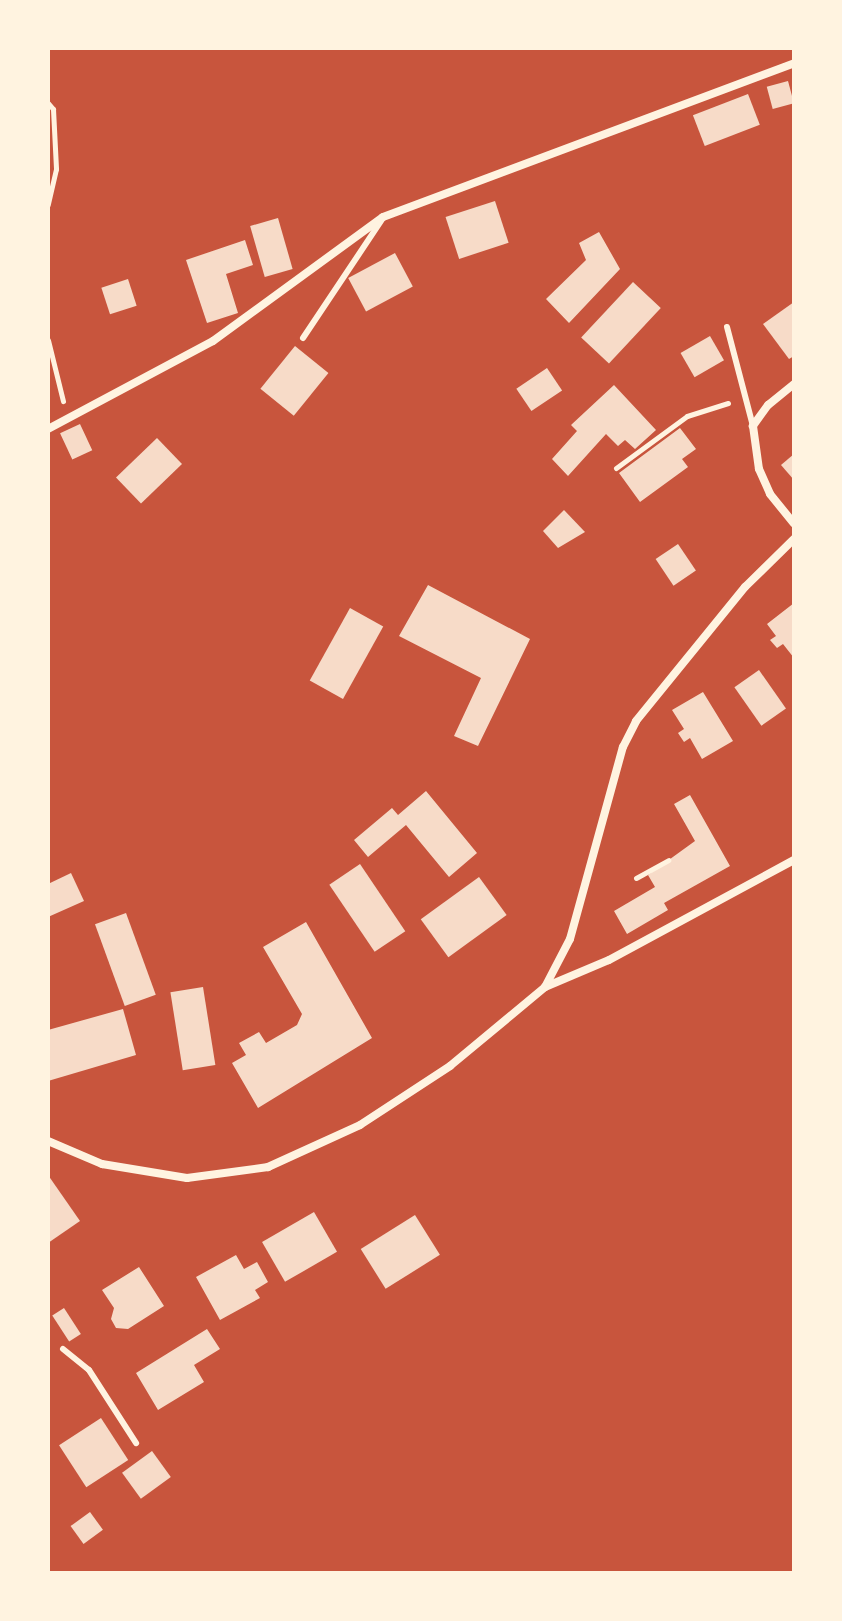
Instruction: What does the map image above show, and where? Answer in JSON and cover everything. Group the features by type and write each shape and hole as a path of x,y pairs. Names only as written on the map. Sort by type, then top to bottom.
{"street":[{"path":"48,429 213,341 383,217 794,63"},
{"path":"794,384 768,405 753,426 759,469 770,494 794,524"},
{"path":"545,987 570,939 623,747 636,721 745,587 794,539"},
{"path":"48,1141 102,1164 187,1178 268,1167 387,1110 545,987 609,960 794,860"}],"lane":[{"path":"303,338 383,217"},
{"path":"727,327 753,426"},
{"path":"63,1349 89,1370 136,1443"}],"path":[{"path":"48,103 53,109 56,169 48,205"},
{"path":"48,340 67,421"},
{"path":"616,468 687,416 746,400"},
{"path":"636,878 668,860"}],"building":[{"path":"788,81 794,103 773,109 767,87"},
{"path":"748,94 760,125 705,146 693,115"},
{"path":"495,201 509,243 459,259 446,217"},
{"path":"278,218 293,269 265,277 250,226"},
{"path":"599,232 620,269 569,323 546,299 586,260 579,243"},
{"path":"245,240 253,265 226,274 238,313 207,323 186,260"},
{"path":"395,253 413,287 366,311 348,278"},
{"path":"128,279 137,306 110,314 101,288"},
{"path":"633,282 661,308 609,363 581,338"},
{"path":"794,302 794,356 789,359 763,324"},
{"path":"710,336 724,360 695,377 681,353"},
{"path":"295,346 328,373 294,416 260,389"},
{"path":"547,368 562,390 531,411 516,389"},
{"path":"614,385 656,430 635,449 625,440 618,446 606,434 568,476 552,459 577,431 571,425"},
{"path":"80,424 92,450 72,460 60,433"},
{"path":"680,428 696,449 682,459 688,467 640,502 619,473"},
{"path":"157,438 182,464 141,503 116,478"},
{"path":"794,454 794,480 781,465"},
{"path":"564,510 585,532 558,548 543,531"},
{"path":"678,544 696,571 674,586 656,559"},
{"path":"428,585 530,639 478,746 454,736 481,678 399,636"},
{"path":"794,603 794,658 783,644 777,648 770,640 776,636 767,624"},
{"path":"350,608 383,626 343,699 310,681"},
{"path":"759,670 786,709 761,726 734,687"},
{"path":"703,692 733,741 702,759 690,738 684,742 678,733 684,729 672,710"},
{"path":"426,791 477,853 449,877 406,825 368,857 354,840 392,808 398,815"},
{"path":"690,795 730,866 664,903 668,910 627,934 614,911 655,887 648,875 695,841 674,804"},
{"path":"360,864 405,931 375,952 329,885"},
{"path":"71,873 84,901 48,917 48,884"},
{"path":"479,877 507,915 448,957 421,919"},
{"path":"126,913 156,995 125,1006 95,924"},
{"path":"306,922 372,1038 258,1108 232,1063 246,1055 239,1043 259,1032 266,1043 297,1025 302,1014 263,947"},
{"path":"203,987 215,1065 183,1070 170,992"},
{"path":"123,1009 136,1055 48,1081 48,1030"},
{"path":"48,1175 80,1221 48,1243"},
{"path":"314,1212 337,1252 285,1282 262,1242"},
{"path":"415,1215 440,1255 386,1289 361,1249"},
{"path":"236,1255 244,1269 257,1262 268,1282 255,1290 260,1298 220,1320 196,1277"},
{"path":"139,1267 164,1306 128,1329 116,1328 111,1319 114,1308 102,1290"},
{"path":"64,1308 81,1334 69,1342 52,1316"},
{"path":"207,1329 220,1349 194,1365 204,1382 158,1410 136,1373"},
{"path":"101,1418 128,1460 86,1487 59,1445"},
{"path":"152,1451 171,1477 141,1499 122,1473"},
{"path":"90,1512 103,1530 84,1544 71,1526"}]}
